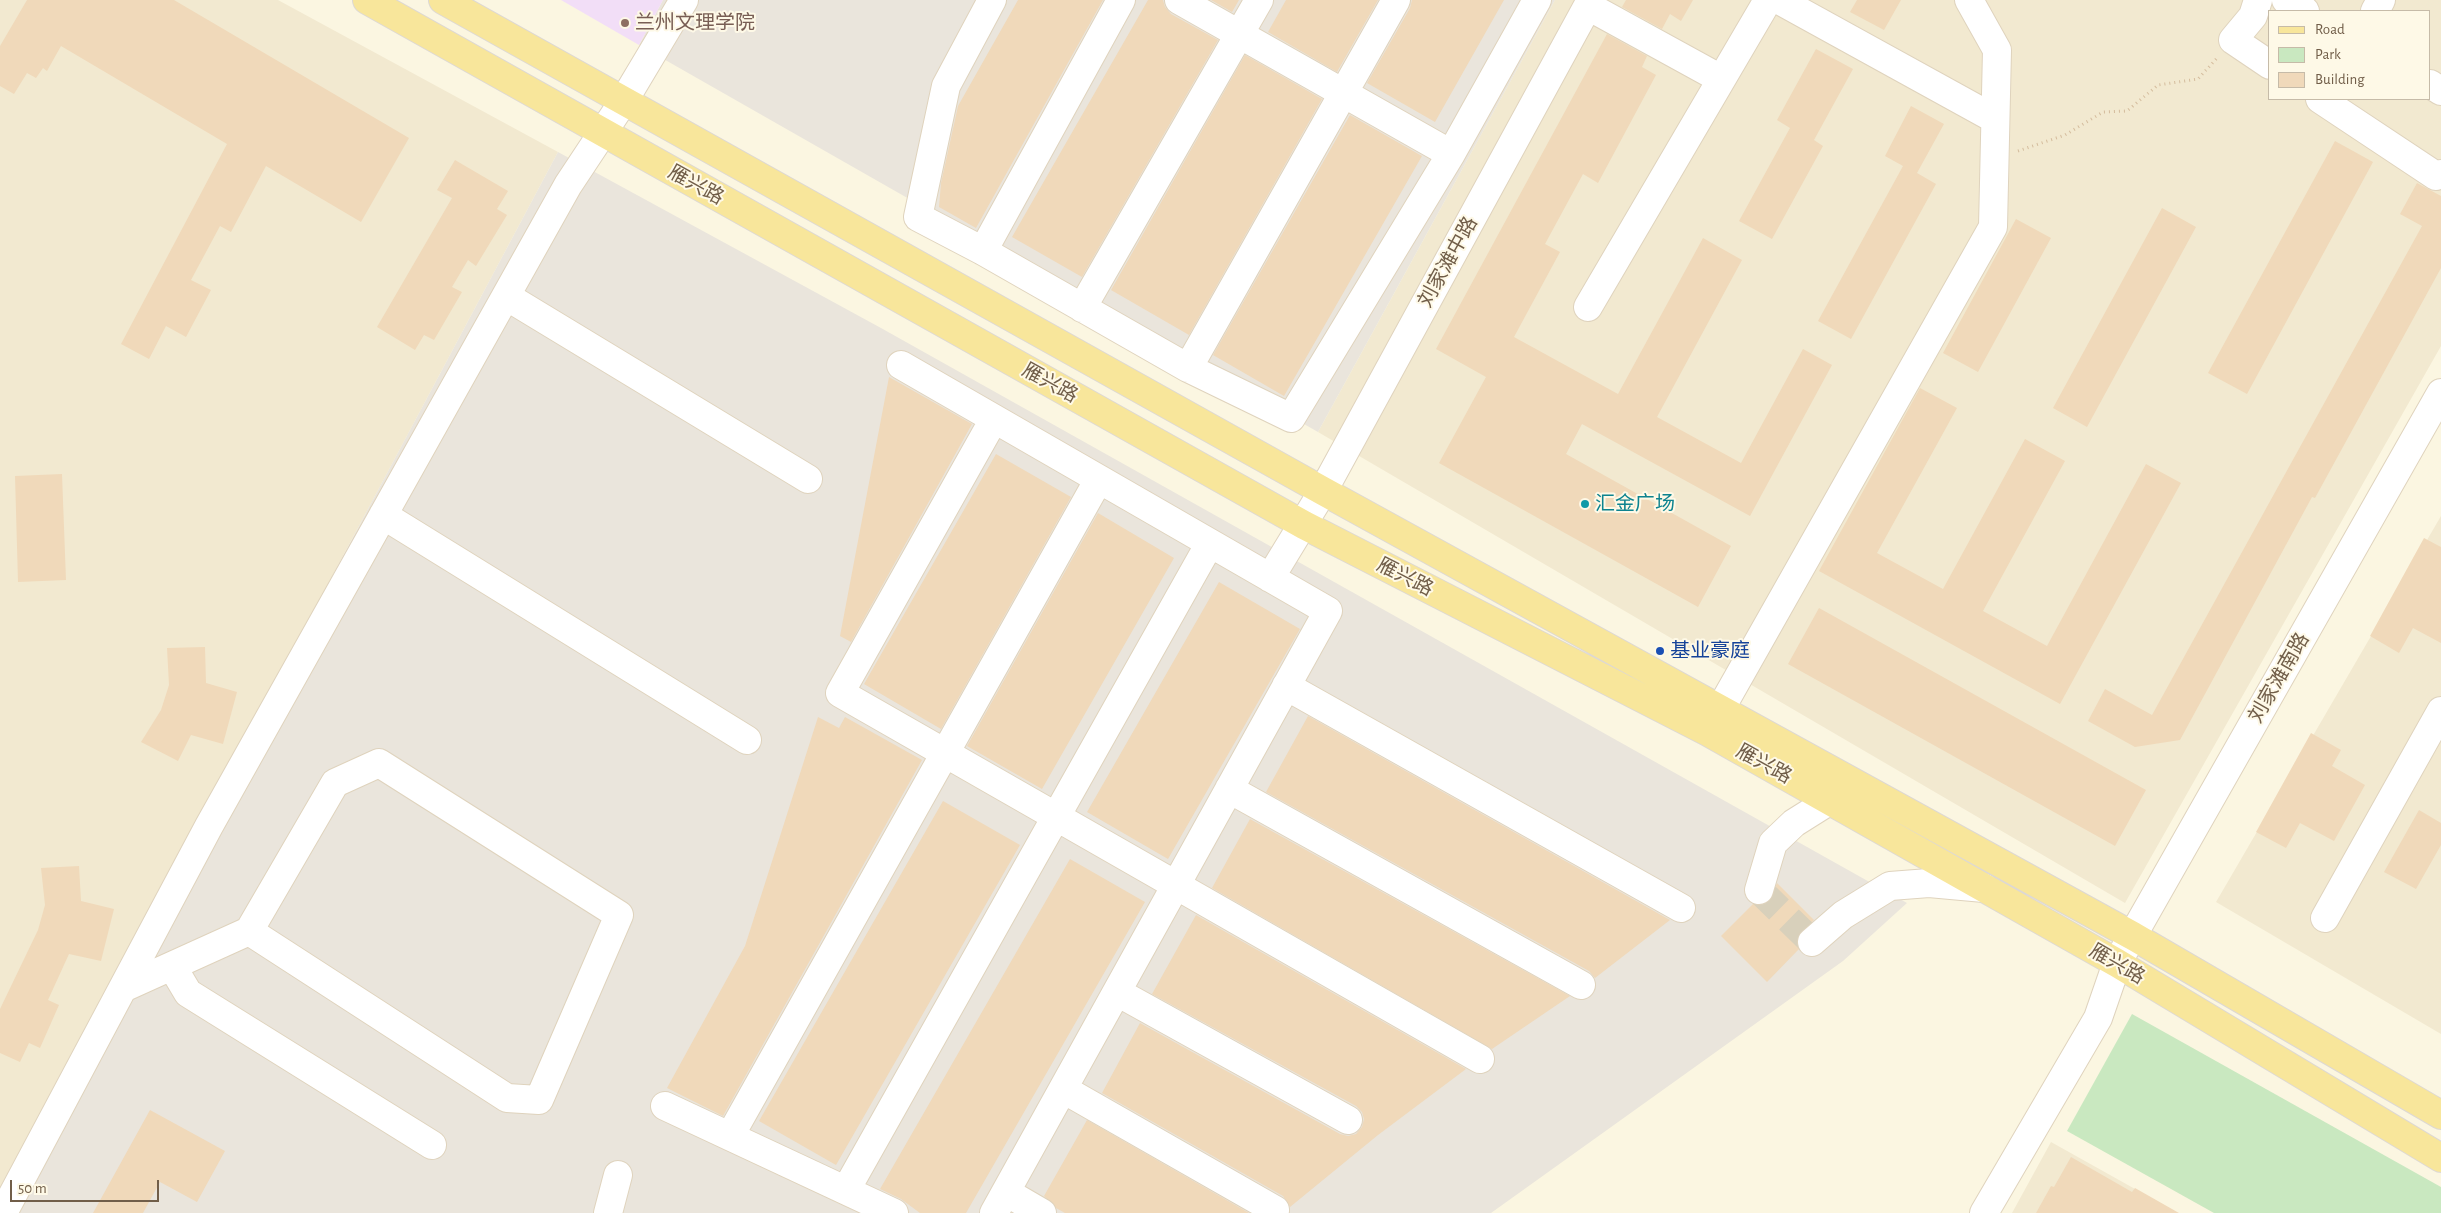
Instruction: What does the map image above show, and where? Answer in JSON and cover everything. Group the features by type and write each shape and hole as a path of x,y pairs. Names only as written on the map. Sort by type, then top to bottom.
{"main road":[{"name":"雁兴路","path":"367,0 1304,524 1714,721 2133,936 2441,1115"},
{"name":"雁兴路","path":"442,0 1323,491 1714,721 1829,801 2117,963 2441,1158"}],"street":[{"path":"3,1213 209,826 568,185 623,102 684,0"},
{"path":"992,0 946,86 918,216 1188,368 1291,418 1451,154 1537,0"},
{"path":"983,251 1121,0"},
{"path":"1179,0 1451,154"},
{"path":"1082,308 1259,0"},
{"path":"1188,368 1396,0"},
{"path":"1588,307 1768,0"},
{"path":"1779,0 1995,119"},
{"path":"1714,721 1993,227 1997,50 1969,0"},
{"path":"2258,0 2253,16 2233,40 2268,63"},
{"path":"2286,0 2303,10"},
{"path":"1590,3 1721,79"},
{"name":"刘家滩中路","path":"1270,578 1323,491 1590,3"},
{"path":"2322,100 2436,176 2441,174"},
{"path":"506,296 808,479"},
{"path":"901,365 1328,611 1000,1203 1042,1213"},
{"name":"刘家滩南路","path":"1984,1213 2098,1018 2117,963 2441,393"},
{"path":"994,419 840,693 1480,1059"},
{"path":"730,1136 1099,479"},
{"path":"383,515 747,740"},
{"path":"846,1190 1210,543"},
{"path":"1286,686 1681,908"},
{"path":"2325,918 2441,711"},
{"path":"123,988 249,932 335,783 379,763 619,914 539,1100 507,1098 249,932"},
{"path":"1229,789 1581,985"},
{"path":"1759,890 1773,843 1794,823 1829,801"},
{"path":"1812,942 1843,915 1890,886 1929,883 1984,888"},
{"path":"172,966 188,993 432,1145"},
{"path":"1117,992 1348,1120"},
{"path":"1063,1089 1275,1210"},
{"path":"665,1106 894,1213"},
{"path":"608,1213 618,1175"}],"path":[{"path":"1994,160 2065,135 2102,112 2127,111 2158,85 2198,78 2233,40"}],"shaded area":[{"path":"0,0 278,0 558,152 0,1200"},
{"name":"兰州文理学院","path":"561,0 663,0 639,45"},
{"path":"663,0 1555,0 1318,432 639,45"},
{"name":"基业豪庭","path":"1555,0 2441,0 2441,346 2125,903 1318,432"},
{"path":"558,152 881,328 1907,903 1843,961 1491,1213 0,1213 0,1200"},
{"path":"2441,516 2441,1034 2216,902"},
{"path":"2051,1142 2178,1213 2012,1213"}],"green space":[{"path":"2132,1014 2441,1187 2441,1213 2214,1213 2067,1131"}],"building":[{"path":"27,0 174,0 409,138 361,222 266,166 231,232 220,226 191,280 211,290 186,337 166,326 149,359 121,344 227,144 61,46 47,71 43,68 36,78 27,73 14,94 0,86 0,46"},
{"path":"1018,0 1103,0 976,228 939,207 941,183 958,106"},
{"path":"1148,0 1163,0 1165,7 1171,14 1218,40 1082,277 1012,237"},
{"path":"1211,0 1239,0 1232,12"},
{"path":"1286,0 1378,0 1337,72 1268,32"},
{"path":"1412,0 1504,0 1435,122 1367,83 1410,8"},
{"path":"1626,0 1693,0 1681,21 1670,14 1662,29 1622,7"},
{"path":"1857,0 1901,0 1884,30 1850,12"},
{"path":"1607,34 1647,56 1642,67 1656,75 1598,183 1583,174 1545,244 1560,252 1514,337 1618,394 1703,238 1742,260 1657,417 1741,463 1803,349 1832,365 1750,516 1582,424 1566,454 1731,546 1698,607 1439,463 1486,377 1436,349"},
{"path":"1816,49 1853,69 1814,140 1823,146 1772,239 1739,221 1790,128 1777,120"},
{"path":"1245,55 1322,99 1189,335 1111,290"},
{"path":"1911,106 1944,124 1917,173 1936,184 1851,339 1818,321 1903,166 1885,156"},
{"path":"1350,115 1422,156 1284,396 1213,355"},
{"path":"2335,141 2373,162 2247,394 2208,373"},
{"path":"455,160 508,191 497,209 507,215 476,266 468,260 452,287 462,292 434,340 424,335 415,350 377,327 452,198 437,190"},
{"path":"2417,183 2441,196 2441,268 2315,498 2312,497 2180,740 2135,747 2088,721 2105,689 2152,715 2422,226 2400,214"},
{"path":"2162,208 2196,227 2087,427 2053,408"},
{"path":"2016,219 2051,238 1978,372 1943,353"},
{"path":"889,377 972,424 851,642 840,636"},
{"path":"1920,388 1957,408 1877,553 1943,589 2025,439 2065,461 1983,611 2047,646 2146,464 2181,483 2060,704 1819,571"},
{"path":"996,454 1071,497 941,729 864,684"},
{"path":"62,474 66,580 18,582 15,476"},
{"path":"1098,513 1174,558 1042,789 967,746"},
{"path":"2424,538 2441,547 2441,643 2413,628 2399,653 2370,636"},
{"path":"1219,582 1300,629 1168,859 1087,812"},
{"path":"1819,608 2146,790 2115,846 1788,664"},
{"path":"205,647 206,683 237,692 223,744 191,735 178,761 141,742 161,710 169,685 167,648"},
{"path":"1308,716 1670,920 1595,978 1589,971 1266,792"},
{"path":"818,717 839,728 845,717 922,760 723,1116 667,1088 745,946"},
{"path":"2311,733 2341,750 2332,766 2365,785 2334,841 2300,823 2286,848 2256,832"},
{"path":"943,801 1020,845 836,1165 759,1121"},
{"path":"2419,810 2441,823 2441,845 2416,889 2384,872"},
{"path":"1250,819 1570,996 1492,1049 1212,888"},
{"path":"1070,859 1145,902 966,1213 920,1213 901,1199 880,1189"},
{"path":"79,866 81,901 114,909 101,961 69,954 48,1000 59,1005 40,1048 29,1043 20,1062 0,1053 0,1009 38,930 45,905 41,868"},
{"path":"1777,883 1814,920 1797,936 1799,949 1767,982 1721,936 1753,904 1762,905 1770,901"},
{"path":"1196,915 1466,1069 1378,1135 1290,1207 1283,1196 1102,1093 1140,1023 1340,1134 1348,1136 1356,1134 1362,1127 1364,1119 1362,1112 1356,1106 1152,994"},
{"path":"150,1110 225,1151 197,1202 160,1182 143,1213 93,1213"},
{"path":"1087,1120 1249,1213 1065,1213 1056,1208 1044,1196"},
{"path":"2071,1157 2132,1192 2135,1188 2179,1213 2036,1213 2051,1186 2054,1187"}],"tunnel":[{"path":"1759,890 1812,942"}],"place":[{"name":"兰州文理学院","path":"625,23"},
{"name":"汇金广场","path":"1585,504"},
{"name":"基业豪庭","path":"1660,651"}]}
